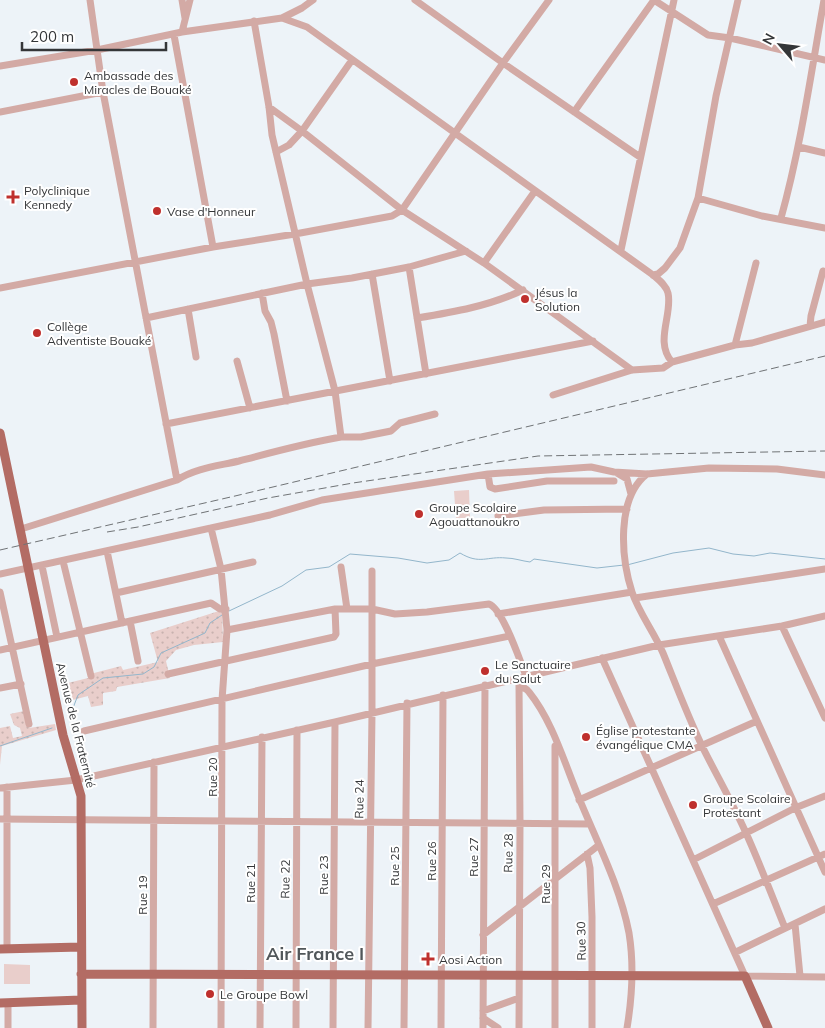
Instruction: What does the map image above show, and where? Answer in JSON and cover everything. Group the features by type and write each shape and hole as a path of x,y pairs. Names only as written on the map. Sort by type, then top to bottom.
{"main road":[{"name":"Avenue de la Fraternité","path":"0,433 63,735 81,796 82,1028"},
{"path":"3,949 81,947"},
{"path":"81,974 746,976 768,1028"},
{"path":"4,1003 81,1000"}],"street":[{"path":"90,0 103,92 177,480"},
{"path":"182,0 186,21"},
{"path":"182,32 190,0"},
{"path":"0,66 97,50 182,32 282,18 313,0"},
{"path":"416,0 503,63 640,157"},
{"path":"0,288 213,247 392,216 402,210 503,63 549,0"},
{"path":"574,112 654,0 708,35 730,38 825,60"},
{"path":"621,250 674,0"},
{"path":"653,274 658,274 665,268 680,248 698,198 716,96 738,0"},
{"path":"781,218 799,147 824,0"},
{"path":"282,18 307,27 653,274 669,294 664,344 666,356 672,362"},
{"path":"254,21 276,152 307,284 335,391 341,437"},
{"path":"174,35 213,247"},
{"path":"276,152 289,145 302,131 352,60"},
{"path":"0,112 103,92"},
{"path":"269,107 402,210 523,290 632,370"},
{"path":"799,147 825,153"},
{"path":"484,263 535,191"},
{"path":"698,198 762,216 781,218 825,228"},
{"path":"146,318 307,284 409,267 466,251"},
{"path":"735,345 756,263"},
{"path":"409,267 426,374"},
{"path":"810,326 823,270"},
{"path":"372,274 390,380"},
{"path":"417,318 480,306 502,300 523,290"},
{"path":"262,293 265,311 274,334 286,401"},
{"path":"188,309 196,357"},
{"path":"553,395 632,370 663,368 672,362 735,345 752,343 825,322"},
{"path":"166,424 593,341"},
{"path":"237,361 250,408"},
{"path":"21,529 177,480 187,474 208,467 305,444 341,437 391,431 400,423 435,414"},
{"path":"0,574 270,515 322,500 488,474 591,467 614,472 646,474 710,468 777,469 825,475"},
{"path":"614,472 627,479 631,495"},
{"path":"488,474 490,487 494,489 547,481 614,481"},
{"path":"646,474 639,480 631,495 623,534 627,569 634,595 659,645 702,746 746,833 785,928"},
{"path":"498,516 544,510 627,509"},
{"name":"Rue 20","path":"211,528 222,569 227,630 222,700 221,1028"},
{"path":"107,551 122,623"},
{"path":"63,561 90,676"},
{"path":"116,593 253,562"},
{"path":"42,566 57,638"},
{"path":"341,567 347,609"},
{"path":"227,630 335,608 372,609 395,614 428,612 489,604 492,605 498,614 825,568"},
{"name":"Rue 24","path":"368,1028 372,571"},
{"path":"0,592 2,613 21,684 29,724"},
{"path":"0,650 211,603 220,609 226,609"},
{"path":"168,674 334,637 336,634 335,608"},
{"name":"Rue 28","path":"498,614 510,636 522,677 519,687 519,1028"},
{"path":"3,949 4,787 76,780 335,722 407,703 659,645 782,626 825,616"},
{"path":"130,621 138,661"},
{"path":"782,626 825,718"},
{"path":"84,731 372,664 510,636"},
{"path":"719,636 796,808 822,856 825,872"},
{"path":"602,658 746,976 825,977"},
{"path":"0,688 21,684"},
{"name":"Rue 27","path":"483,1028 485,685"},
{"path":"519,687 529,692 547,722 599,845 619,898 627,927 631,953 632,976 627,1028"},
{"name":"Rue 26","path":"441,1028 443,695"},
{"name":"Rue 25","path":"404,1028 407,703"},
{"path":"579,800 757,721"},
{"name":"Rue 23","path":"333,1028 335,722"},
{"name":"Rue 22","path":"296,1028 297,730"},
{"name":"Rue 21","path":"260,1028 262,737"},
{"name":"Rue 29","path":"554,1028 555,741"},
{"name":"Rue 19","path":"153,1028 154,762"},
{"path":"693,860 796,808 825,796"},
{"path":"4,819 590,824"},
{"path":"483,935 599,845"},
{"name":"Rue 30","path":"588,854 591,882 592,1028"},
{"path":"713,904 822,856"},
{"path":"736,952 825,909"},
{"path":"796,924 800,976"},
{"path":"498,1028 483,1014 519,998"},
{"path":"4,1003 8,1028"}],"shaded area":[{"path":"469,490 470,518 456,518 454,491"},
{"path":"222,610 223,642 194,645 176,650 166,661 170,678 117,687 116,691 103,693 103,705 91,707 88,696 69,701 64,684 92,677 94,673 121,666 123,670 158,662 150,633"},
{"path":"24,711 29,728 55,724 56,730 2,746 0,765 0,728 10,726 13,738 22,736 20,728 14,725 10,714"},
{"path":"4,964 30,965 30,984 4,984"}],"waterway":[{"path":"627,565 673,553 709,548 733,554 754,556 770,553 825,559"},
{"path":"229,611 282,586 306,570 329,567 350,554 398,558 427,563 449,560 460,553 473,559 509,558 530,562 534,559 597,568 624,565"},
{"path":"68,710 73,708 78,695 103,678 143,674 154,667 161,653 205,633 210,623 222,615"},
{"path":"0,746 52,728"}],"railway":[{"path":"0,550 825,356"},
{"path":"107,532 138,527 268,498 353,483 538,456 825,451"}],"place":[{"name":"Ambassade des Miracles de Bouaké","path":"74,82"},
{"name":"Polyclinique Kennedy","path":"13,197"},
{"name":"Vase d'Honneur","path":"157,211"},
{"name":"Jésus la Solution","path":"525,299"},
{"name":"Collège Adventiste Bouaké","path":"37,333"},
{"name":"Groupe Scolaire Agouattanoukro","path":"419,514"},
{"name":"Le Sanctuaire du Salut","path":"485,671"},
{"name":"Église protestante évangélique CMA","path":"586,737"},
{"name":"Groupe Scolaire Protestant","path":"693,805"},
{"name":"Aosi Action","path":"428,959"},
{"name":"Le Groupe Bowl","path":"210,994"}],"district":[{"name":"Air France I","path":"315,953"}]}
